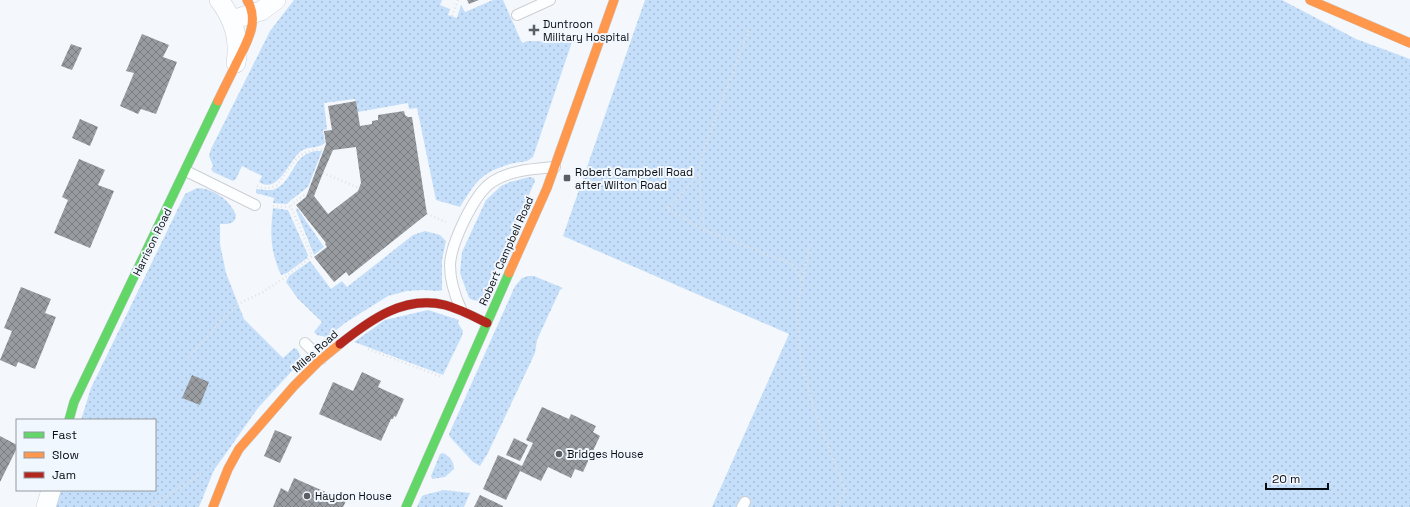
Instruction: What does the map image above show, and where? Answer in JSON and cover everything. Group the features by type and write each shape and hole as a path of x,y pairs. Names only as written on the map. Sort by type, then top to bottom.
{"street":[{"name":"Harrison Road","path":"219,0 224,6 231,20 237,38 238,50 236,64"},
{"path":"231,20 250,7 264,9 276,0"},
{"name":"Robert Campbell Road","path":"406,507 555,167 614,0"},
{"path":"1310,0 1410,43"},
{"name":"Harrison Road","path":"69,419 74,402 250,35 253,20 250,7"},
{"name":"Miles Road","path":"213,507 234,456 279,402 341,341 391,309 403,305 431,302 446,305 487,323"},
{"path":"46,507 51,491"}],"lane":[{"path":"516,14 550,0"},
{"path":"462,311 453,285 450,264 453,250 461,229 473,204 482,191 492,182 511,173 555,167"},
{"path":"186,171 255,205"},
{"path":"304,343 321,359"}],"path":[{"path":"452,16 458,0"},
{"path":"704,230 699,175 705,146 749,30"},
{"path":"257,186 265,189 273,188 300,155 310,150 322,150"},
{"path":"323,173 359,188"},
{"path":"699,175 667,209 704,230 792,264 802,281"},
{"path":"291,207 292,204 306,194"},
{"path":"273,206 291,207"},
{"path":"189,358 216,326 238,304 263,292 312,256 291,207"},
{"path":"427,214 461,229"},
{"path":"810,244 797,307 801,362 814,409 845,490 837,507"},
{"path":"367,349 446,378"},
{"path":"150,507 221,460 234,456"}],"shaded area":[{"path":"294,0 442,0 440,5 450,9 448,15 457,18 461,5 465,12 493,0 503,0 522,43 528,41 572,42 533,157 525,162 513,163 500,167 485,175 470,191 460,207 436,200 417,108 409,109 408,103 358,112 355,99 324,103 327,129 323,130 325,143 320,146 307,148 301,151 283,175 272,184 266,185 259,182 262,176 242,166 236,179 233,181 213,172 211,169 213,166 209,156 211,149 270,31"},
{"path":"645,0 1282,0 1356,39 1410,59 1410,507 712,507 789,334 563,236"},
{"path":"322,151 308,187 287,204 273,203 274,198 256,193 256,189 270,190 281,185 302,157 308,153"},
{"path":"529,177 534,178 535,181 483,299 477,301 472,300 469,298 460,273 462,252 486,200 501,186"},
{"path":"197,188 209,190 230,204 236,215 233,222 228,224 220,224 220,244 226,273 244,319 283,358 294,348 297,349 301,357 300,362 258,408 214,470 199,507 56,507 61,491 156,491 156,419 81,419 91,388 185,194"},
{"path":"273,208 288,210 308,255 307,258 287,273 281,275 277,266 272,242 271,226"},
{"path":"297,208 324,247 314,255 296,210"},
{"path":"425,231 440,235 446,241 442,260 442,290 407,291 388,296 345,323 329,336 326,337 317,335 314,332 322,322 298,299 286,282 289,276 310,261 331,289 342,281 347,287 413,235"},
{"path":"534,276 563,288 560,290 537,340 535,353 488,453 480,466 473,462 449,434 515,286 522,278"},
{"path":"428,310 459,320 458,323 463,331 443,375 354,342 385,320"},
{"path":"443,453 451,459 454,469 445,477 432,479 431,476 440,454"},
{"path":"444,490 470,493 464,507 417,507 422,496"}],"building":[{"path":"467,0 479,0 469,4"},
{"path":"142,34 169,45 163,57 177,62 156,114 141,109 138,114 120,106 134,73 126,71"},
{"path":"71,44 82,48 72,70 61,66"},
{"path":"356,101 360,126 372,124 372,121 378,120 378,115 404,111 405,115 412,117 427,214 349,276 346,272 334,282 314,257 327,247 325,244 326,243 296,205 306,197 326,144 324,131 332,130 328,106","holes":["356,147 361,183 358,191 328,214 314,196 333,150"]},
{"path":"80,119 98,127 90,146 72,138"},
{"path":"79,159 105,170 98,185 114,191 90,248 54,233 68,200 62,197"},
{"path":"21,287 51,299 45,313 56,317 35,369 18,362 16,367 0,360 12,331 4,328"},
{"path":"362,372 381,381 378,387 404,399 396,417 394,416 393,419 391,419 381,441 319,414 333,382 353,391"},
{"path":"192,375 209,382 200,405 182,398"},
{"name":"Bridges House","path":"542,407 569,419 571,414 596,426 593,432 600,436 583,472 575,469 571,478 548,467 541,481 520,471 506,500 483,489 498,455 522,466 533,443 526,440"},
{"path":"275,430 292,437 280,463 264,456"},
{"path":"0,436 16,444 16,450 0,482"},
{"path":"514,438 528,445 520,461 506,455"},
{"name":"Haydon House","path":"294,478 346,501 343,507 273,507 281,488 288,492"},
{"path":"480,495 503,506 503,507 474,507"}],"traffic: fast":[{"path":"69,419 74,402 218,101"},
{"path":"406,507 509,273"}],"traffic: slow":[{"path":"218,101 245,47 251,31 251,8 247,0"},
{"path":"509,273 547,188 614,0"},
{"path":"1310,0 1410,43"},
{"path":"213,507 228,469 239,449 294,386 319,361 340,344"}],"traffic: jam":[{"path":"340,344 376,318 402,307 416,304 430,303 445,305 487,323"}],"place":[{"name":"Duntroon Military Hospital","path":"534,30"},
{"name":"Robert Campbell Road after Wilton Road","path":"567,178"},
{"name":"Bridges House","path":"559,454"},
{"name":"Haydon House","path":"307,496"}]}
